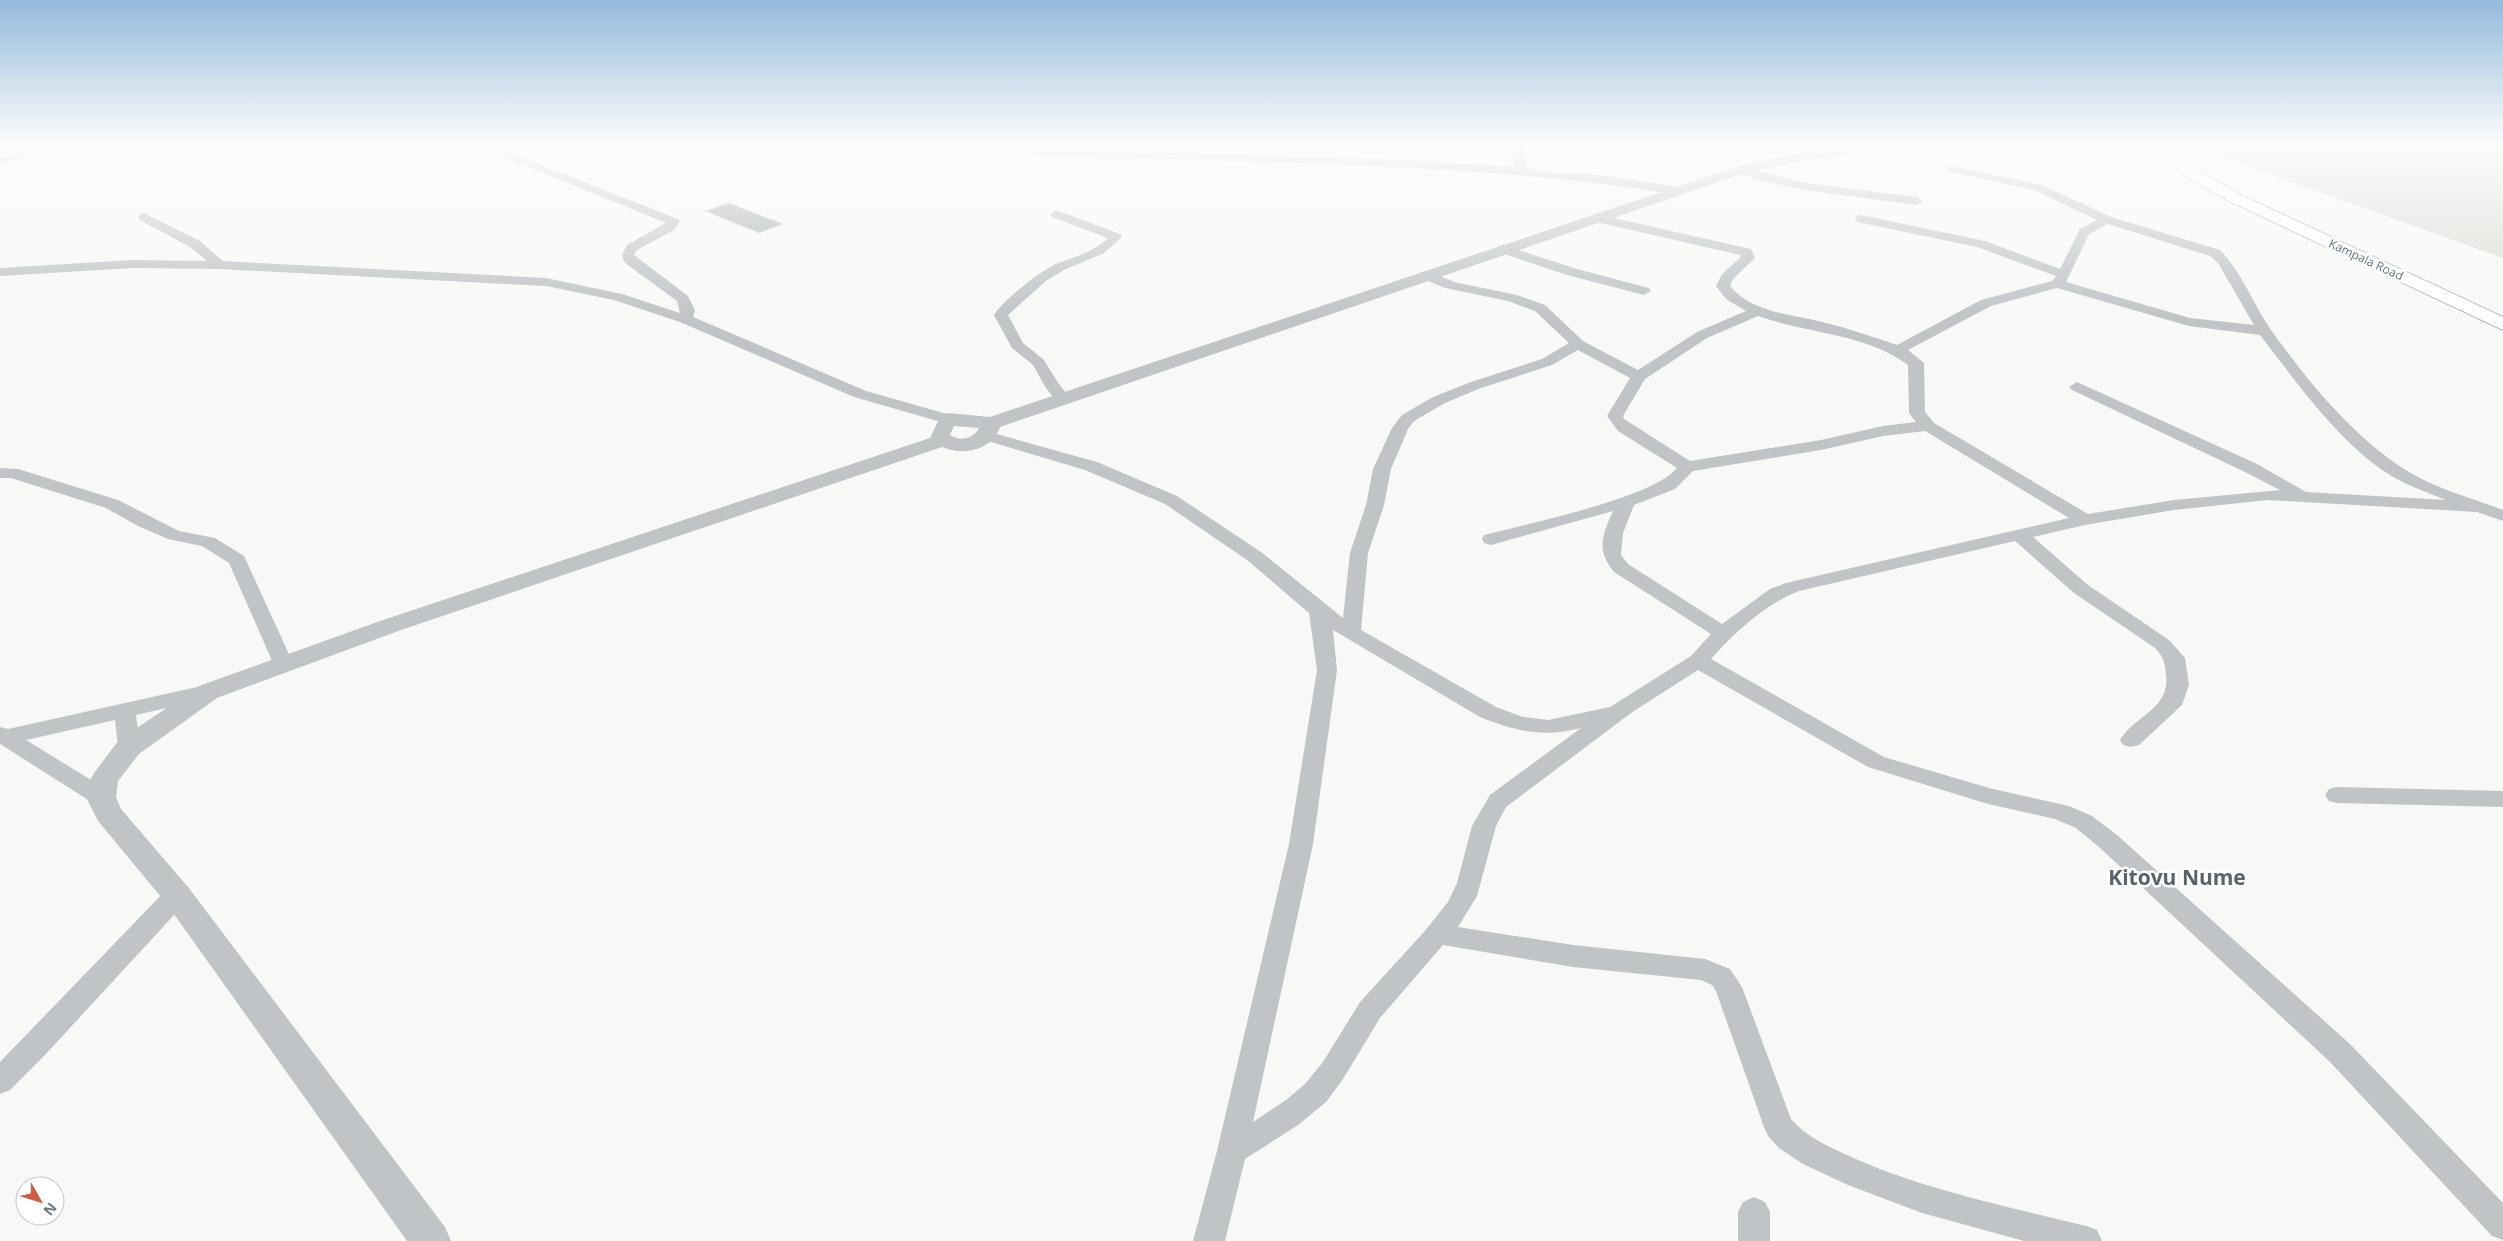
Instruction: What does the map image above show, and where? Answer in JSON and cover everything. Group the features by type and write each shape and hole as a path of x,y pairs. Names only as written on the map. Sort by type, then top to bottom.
{"main road":[{"name":"Kampala Road","path":"2245,203 2503,324"}],"street":[{"path":"626,203 674,222 670,227 632,248 628,255 630,260 684,299 688,310 685,319"},
{"path":"989,430 1063,399 1426,274 1641,203"},
{"path":"2071,203 2107,220 2215,253 2223,261 2265,331 2328,411 2380,461 2413,481 2503,516"},
{"path":"1056,214 1116,237 1112,242 1042,277 1027,292 1005,307 1001,315 1017,345 1039,363 1051,385 1063,399"},
{"path":"144,217 195,244 219,265"},
{"path":"1596,218 1746,252 1748,258 1727,277 1723,286 1728,294 1758,311 1841,332 1898,350 1911,357 1916,363 1917,413 1928,426 2085,520"},
{"path":"1861,219 1980,244 2061,279 2189,322 2265,331"},
{"path":"1898,350 1986,302 2061,279 2084,232 2107,220"},
{"path":"1503,249 1572,272 1644,291"},
{"path":"0,272 132,264 219,265 546,282 617,297 685,319 945,429"},
{"path":"1426,274 1465,289 1525,301 1540,308 1578,344 1639,376"},
{"path":"1758,311 1702,336 1639,376 1615,416 1617,421 1624,428 1687,467 1821,445 1883,431 1928,426"},
{"path":"1350,633 1360,553 1376,505 1382,469 1400,428 1408,418 1439,400 1476,385 1547,362 1578,344"},
{"path":"2077,387 2251,468 2302,495"},
{"path":"3,736 208,692 283,663 945,429 954,422 965,420 1091,466 1172,500 1254,556 1318,610 1350,633 1488,712 1511,722 1535,727 1562,727 1623,708"},
{"path":"1490,539 1627,502 1669,485 1687,467"},
{"path":"0,473 12,473 112,504 144,522 174,535 208,542 237,560 283,663"},
{"path":"1232,1151 1306,1102 1328,1078 1352,1034 1370,1010 1457,909 1469,887 1482,830 1488,814 1498,800 1623,708 1698,661 1723,632 1777,593 1793,587 2085,520 2174,505 2268,495 2302,495 2477,507"},
{"path":"1627,502 1619,517 1611,552 1614,560 1621,568 1723,632"},
{"path":"2019,535 2081,589 2162,644 2175,658 2178,685 2171,705 2131,740"},
{"path":"1209,1241 1232,1151 1301,844 1327,670 1324,637 1318,610"},
{"path":"1698,661 1860,755 1876,762 1988,796 2061,812 2084,822 2108,841 2340,1053 2503,1226"},
{"path":"208,692 130,747 104,780 101,797 108,814 177,895 431,1241"},
{"path":"125,711 130,747"},
{"path":"3,736 101,797"},
{"path":"2337,795 2503,799"},
{"path":"0,1081 34,1048 177,895"},
{"path":"1436,934 1573,956 1674,965 1705,970 1720,977 1728,987 1779,1127 1794,1144 1853,1174 1931,1203 2086,1241"}],"shaded area":[{"path":"2350,203 2503,203 2503,258"}],"building":[{"path":"729,203 783,224 759,233 705,211"}],"district":[{"name":"Kitovu Nume","path":"2177,878"}]}
